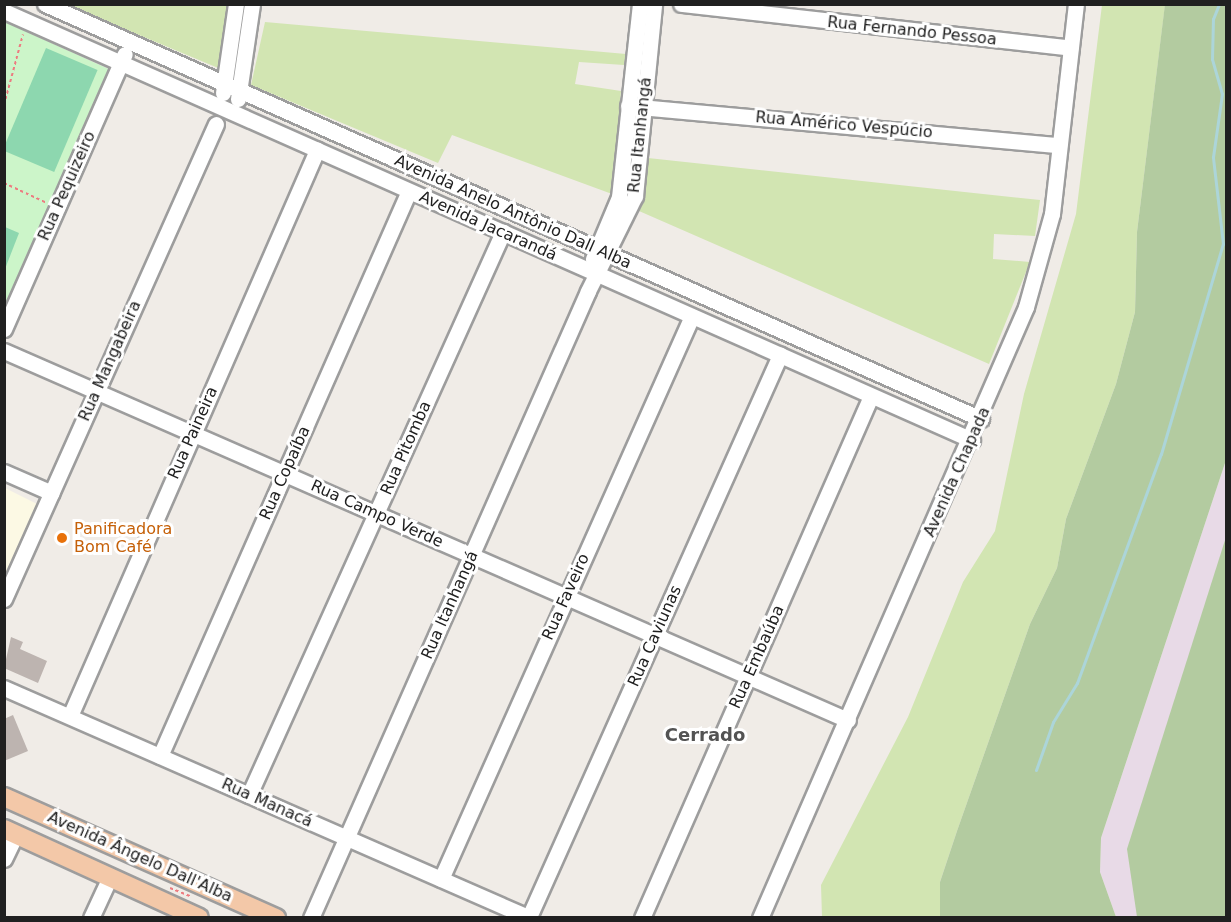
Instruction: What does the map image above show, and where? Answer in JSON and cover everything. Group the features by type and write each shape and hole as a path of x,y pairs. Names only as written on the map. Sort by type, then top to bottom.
{"main road":[{"name":"Avenida Ângelo Dall'Alba","path":"4,797 276,918"},
{"name":"Avenida Ângelo Dall'Alba","path":"10,831 199,918"}],"street":[{"name":"Avenida Anelo Antônio Dall Alba","path":"45,4 130,43 233,76 240,91 981,419"},
{"path":"233,76 236,4"},
{"path":"226,109 252,4"},
{"name":"Rua Itanhangá","path":"311,918 472,556 603,252 635,196 635,107 640,4"},
{"name":"Rua Itanhangá","path":"635,107 654,4"},
{"name":"Rua Fernando Pessoa","path":"681,4 1071,48"},
{"name":"Avenida Chapada","path":"760,918 972,440 1039,269 1059,144 1076,4"},
{"name":"Avenida Jacarandá","path":"4,11 972,440"},
{"name":"Rua Pequizeiro","path":"4,329 130,43"},
{"path":"226,109 240,91"},
{"name":"Rua Américo Vespúcio","path":"635,107 1059,144"},
{"name":"Rua Mangabeira","path":"4,599 216,124 226,109"},
{"name":"Rua Paineira","path":"70,716 317,150"},
{"name":"Rua Copaíba","path":"160,756 409,191"},
{"name":"Rua Pitomba","path":"249,795 503,232"},
{"name":"Rua Faveiro","path":"441,879 692,316"},
{"name":"Rua Campo Verde","path":"4,351 848,720"},
{"name":"Rua Caviunas","path":"530,917 780,355"},
{"path":"887,403 894,394 893,381"},
{"name":"Rua Embaúba","path":"642,918 871,396"},
{"path":"4,472 52,493"},
{"name":"Rua Manacá","path":"4,688 530,917"},
{"path":"4,859 10,831"},
{"path":"91,918 110,877"}],"path":[{"path":"4,105 23,34"},
{"path":"4,183 58,208"}],"shaded area":[{"path":"1226,460 1226,917 1116,917 1100,872 1101,838"},
{"path":"5,488 37,504 5,577"}],"green space":[{"path":"1165,4 1226,5 1226,460 1101,838 1100,872 1116,917 940,917 940,882 1030,624 1057,568 1066,519 1116,384 1135,312 1137,232"},
{"path":"67,5 232,5 223,70"},
{"path":"1102,5 1165,5 1137,232 1135,312 1116,384 1066,519 1057,568 1030,624 940,882 940,917 822,917 821,885 908,717 963,582 995,531 1024,394 1076,214"},
{"path":"5,22 111,70 5,309"},
{"path":"265,22 626,54 624,65 579,62 575,84 621,91 612,194 452,135 438,163 251,85"},
{"path":"46,48 98,70 54,172 4,151"},
{"path":"648,158 1040,200 1035,236 994,234 993,259 1030,262 989,364 639,211"},
{"path":"5,227 19,233 5,269"},
{"path":"1226,537 1226,917 1137,917 1127,849"}],"building":[{"path":"11,637 23,642 20,649 47,661 38,683 4,668"},
{"path":"13,715 28,751 4,761 4,719"}],"waterway":[{"path":"1036,770 1053,722 1077,683 1161,454 1223,244 1213,157 1222,94 1212,59 1213,19 1219,4"}],"place":[{"name":"Panificadora Bom Café","path":"62,538"}],"district":[{"name":"Cerrado","path":"705,735"}]}
